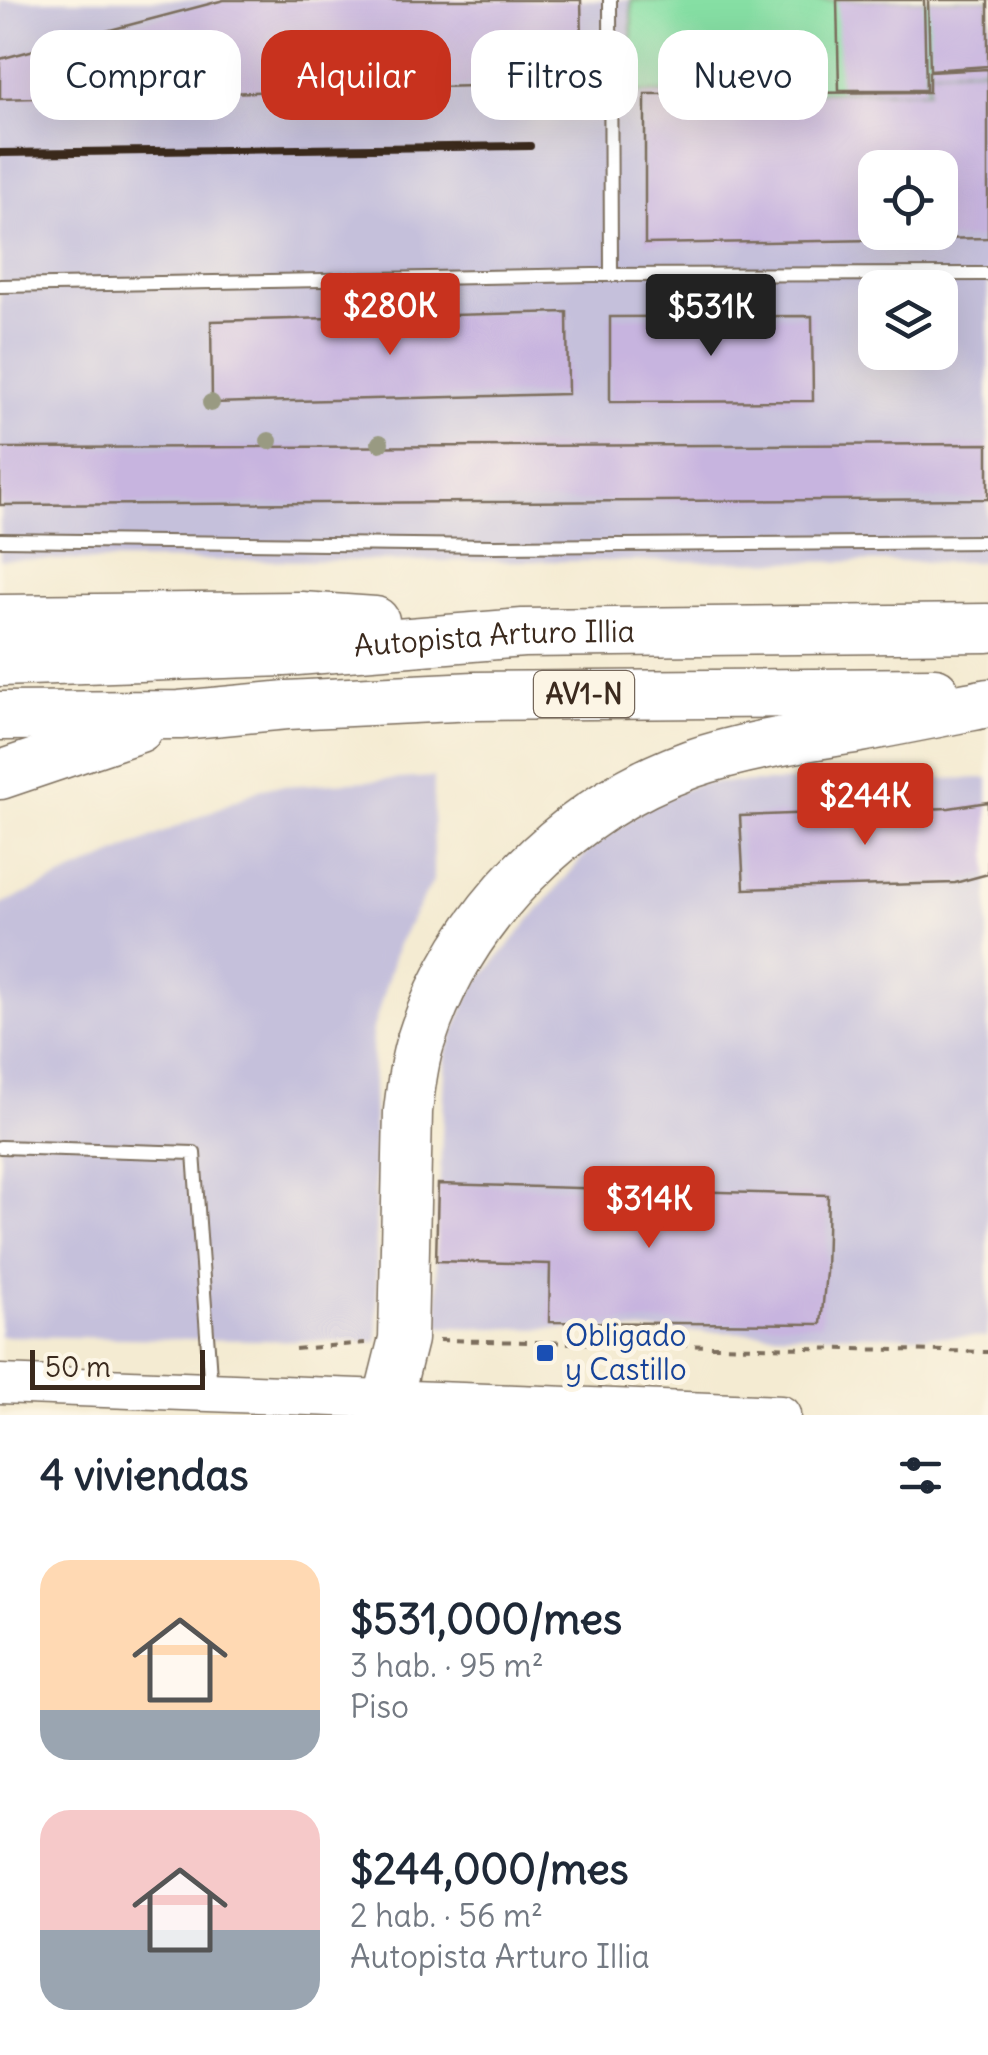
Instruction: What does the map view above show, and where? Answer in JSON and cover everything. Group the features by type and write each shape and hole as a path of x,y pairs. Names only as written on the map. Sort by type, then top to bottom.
{"highway":[{"path":"0,618 301,616 523,633"},
{"name":"Autopista Arturo Illia","path":"0,662 284,652 523,633 988,628"},
{"name":"Autopista Arturo Illia","path":"0,716 180,715 287,705 474,696 988,692"},
{"path":"378,1407 404,1339 408,1110 419,1046 452,968 484,919 520,877 564,836 609,804 690,765 780,741 988,704"},
{"path":"0,774 180,715"}],"main road":[{"path":"16,1385 212,1393 378,1407 543,1406 781,1415"},
{"path":"16,1385 66,1402 83,1415"},
{"path":"500,1415 543,1406"}],"lane":[{"path":"610,0 611,275"},
{"path":"0,286 611,275 988,274"},
{"path":"0,540 495,546 988,542"},
{"path":"0,1146 194,1153 212,1393"}],"path":[{"path":"295,1349 404,1339 988,1352"}],"shaded area":[{"path":"0,0 988,0 988,562 0,560"},
{"path":"434,777 433,881 398,944 372,1032 378,1342 0,1336 0,905 266,787"},
{"path":"988,778 988,1337 439,1327 436,1261 446,1051 472,989 588,851 645,808 699,783"}],"green space":[{"path":"631,0 988,0 988,68 928,71 928,91 828,92 828,30 658,30 658,93 638,93 638,30 632,30"}],"building":[{"path":"224,0 581,0 582,30 471,30 471,86 451,87 451,30 261,30 261,92 241,92 241,30 110,30"},
{"path":"837,0 924,0 926,90 839,90"},
{"path":"928,0 988,0 988,66 930,70"},
{"path":"30,51 30,98 0,99 0,59"},
{"path":"988,69 988,238 958,239 958,150 858,150 858,240 645,244 645,94 658,94 658,120 828,120 828,93 929,92 929,72"},
{"path":"567,312 568,394 212,403 211,321"},
{"path":"812,316 813,401 610,402 610,317"},
{"path":"988,444 988,499 0,505 0,448"},
{"path":"988,802 988,874 955,883 744,889 740,816 949,808"},
{"path":"438,1184 828,1195 821,1324 549,1322 550,1264 436,1261"}],"railway":[{"path":"0,153 530,146"}],"place":[{"name":"Obligado y Castillo","path":"545,1353"}]}
